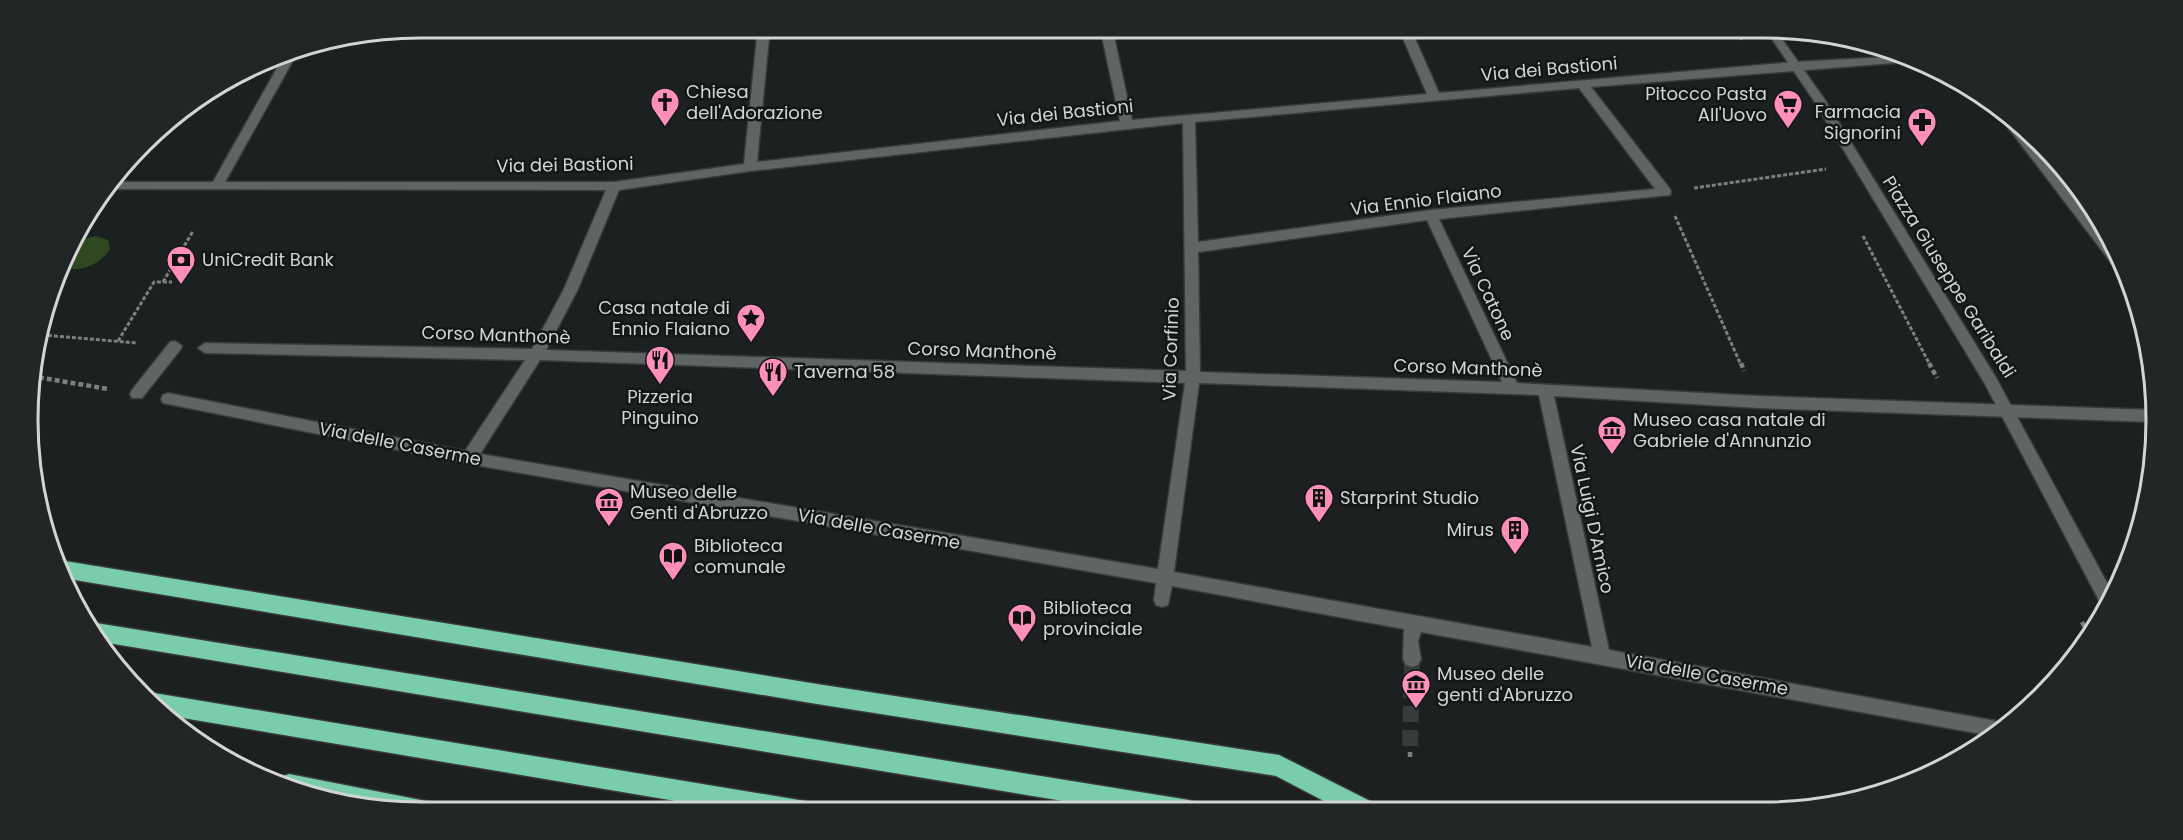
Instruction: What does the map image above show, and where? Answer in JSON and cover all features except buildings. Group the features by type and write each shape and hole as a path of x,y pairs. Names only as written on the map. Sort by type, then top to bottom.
{"highway":[{"path":"69,571 818,694 1278,766 1348,802"},
{"path":"102,633 1133,802"},
{"path":"165,705 745,802"}],"street":[{"path":"750,167 763,38"},
{"path":"1108,38 1127,124"},
{"path":"1409,38 1435,98"},
{"name":"Piazza Giuseppe Garibaldi","path":"1776,38 1819,100 1990,380 2104,593"},
{"name":"Via dei Bastioni","path":"118,186 460,188 614,186 750,167 1127,124 1795,66 1892,60"},
{"path":"218,185 286,62"},
{"path":"1582,84 1665,192"},
{"name":"Via Corfinio","path":"1162,600 1194,377 1189,119"},
{"path":"2030,147 2097,235"},
{"path":"469,458 535,356 571,289 614,186"},
{"name":"Via Ennio Flaiano","path":"1192,248 1431,215 1665,192"},
{"name":"Via Catone","path":"1431,215 1512,388"},
{"path":"137,394 175,346"},
{"name":"Corso Manthonè","path":"205,348 535,356 1512,388 1757,402"},
{"name":"Via Luigi D'Amico","path":"1545,390 1602,656"},
{"name":"Via delle Caserme","path":"168,399 469,458 1166,578 1412,641 1602,656 1991,727"},
{"path":"1757,402 2146,416"}],"path":[{"path":"1824,162 1828,168"},
{"path":"1757,402 1665,192 1857,165"},
{"path":"163,282 193,231"},
{"path":"1861,231 1940,383"},
{"path":"118,341 154,282 172,282"},
{"path":"47,335 175,346"},
{"path":"40,378 137,394"}],"green space":[{"path":"96,236 108,240 110,249 90,266 69,269 77,251 83,239"}],"tunnel":[{"path":"1410,746 1412,659"}],"place":[{"name":"Chiesa dell'Adorazione","path":"665,128"},
{"name":"Pitocco Pasta All'Uovo","path":"1788,130"},
{"name":"Farmacia Signorini","path":"1922,148"},
{"name":"UniCredit Bank","path":"181,286"},
{"name":"Casa natale di Ennio Flaiano","path":"751,344"},
{"name":"Pizzeria Pinguino","path":"660,386"},
{"name":"Taverna 58","path":"773,398"},
{"name":"Museo casa natale di Gabriele d'Annunzio","path":"1612,456"},
{"name":"Starprint Studio","path":"1319,524"},
{"name":"Museo delle Genti d'Abruzzo","path":"609,528"},
{"name":"Mirus","path":"1515,556"},
{"name":"Biblioteca comunale","path":"673,582"},
{"name":"Biblioteca provinciale","path":"1022,644"},
{"name":"Museo delle genti d'Abruzzo","path":"1416,710"}]}
